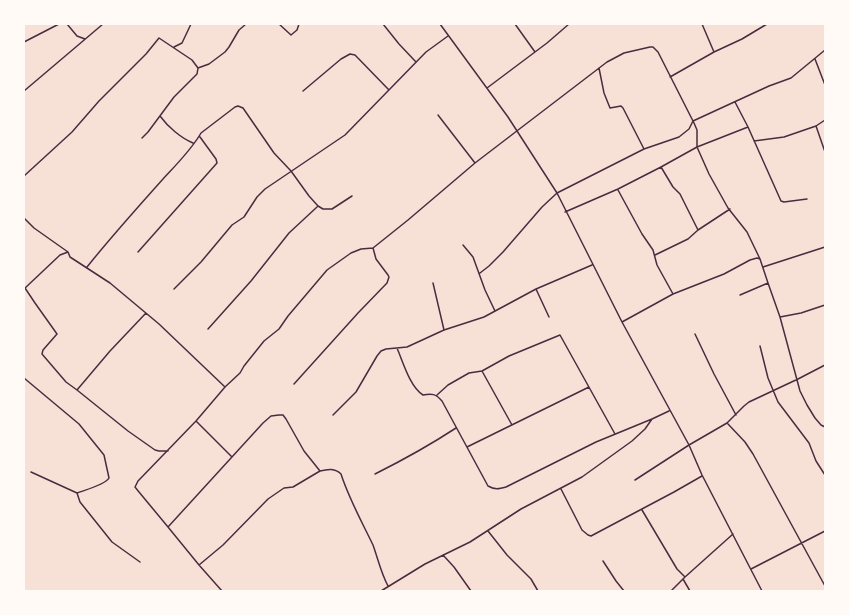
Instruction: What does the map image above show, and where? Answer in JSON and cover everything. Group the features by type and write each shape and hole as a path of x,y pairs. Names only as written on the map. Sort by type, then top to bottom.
{"street":[{"path":"24,42 59,24"},
{"path":"67,24 77,36 85,39"},
{"path":"24,91 103,24"},
{"path":"174,47 182,43 191,24"},
{"path":"198,68 214,61 230,48 239,30 246,24"},
{"path":"279,24 291,35 297,30 299,24"},
{"path":"383,24 416,62"},
{"path":"440,24 517,131 557,193 592,265 689,446 702,475 762,591"},
{"path":"515,24 535,52"},
{"path":"487,88 569,24"},
{"path":"702,24 714,52"},
{"path":"670,77 767,24"},
{"path":"174,289 201,262 232,225 244,217 257,197 265,189 345,135 426,52 449,36"},
{"path":"24,176 72,132 146,54 159,38 192,60 198,68 197,74 174,97 142,138"},
{"path":"222,591 135,487 138,481 196,421 224,387 240,372 264,341 280,329 288,316 328,270 351,253 361,249 373,248 475,163 612,58 619,55 650,47 656,49 697,130 697,147 709,174 730,209 747,232 760,259 780,317 798,379 800,391 807,405 821,425 825,427"},
{"path":"480,273 490,266 542,207 557,193 644,149 679,138 689,129 693,121 790,78 825,50"},
{"path":"302,91 340,59 350,54 355,55 389,90"},
{"path":"814,58 825,85"},
{"path":"600,68 604,93 610,108 622,106 644,149"},
{"path":"735,102 748,127 781,201 807,200"},
{"path":"87,267 182,159 193,143 200,137 201,133 234,107 240,106 274,152 318,206 323,209 332,209 352,196"},
{"path":"438,115 475,163"},
{"path":"160,116 183,138 193,143"},
{"path":"754,141 784,137 816,126 825,120"},
{"path":"816,126 824,144 825,152"},
{"path":"565,212 618,189 697,147 748,127"},
{"path":"138,252 217,163 216,159 200,137"},
{"path":"661,167 673,188 680,194 698,230"},
{"path":"618,189 655,255 657,265 673,294"},
{"path":"208,329 251,281 289,233 318,206"},
{"path":"655,255 688,239 698,230 730,209"},
{"path":"24,218 34,228 68,252 70,257 110,283 146,313 224,387"},
{"path":"463,245 473,257 496,311"},
{"path":"763,266 825,246"},
{"path":"294,384 358,313 388,283 389,277 376,258 373,248"},
{"path":"68,252 60,255 25,288 58,334 43,350 42,354 66,382 128,431 155,450 168,451"},
{"path":"622,322 673,294 724,274 750,260 760,259"},
{"path":"333,415 356,392 381,351 407,347 444,330 484,317 536,289 592,265"},
{"path":"433,283 444,330"},
{"path":"740,295 768,283"},
{"path":"536,289 549,317"},
{"path":"780,317 801,313 825,305"},
{"path":"77,390 110,351 146,313"},
{"path":"695,334 736,415"},
{"path":"437,395 448,385 468,373 482,371 509,356 560,335 615,434"},
{"path":"760,346 768,378 778,402 809,443 816,461 825,475"},
{"path":"397,348 418,392 423,395 437,395 442,401 488,486 497,490 534,474 596,442 670,411"},
{"path":"635,480 728,423 749,402 798,379 825,364"},
{"path":"482,371 512,425"},
{"path":"24,378 79,424 104,455 109,479 103,483 77,493 31,472"},
{"path":"467,447 589,387"},
{"path":"168,528 271,416 283,415 304,451 320,472"},
{"path":"381,591 414,571 488,532 521,509 561,489 582,476 624,447 645,430 652,419"},
{"path":"196,421 232,457"},
{"path":"728,423 745,442 753,454 825,586"},
{"path":"375,474 427,447 456,428"},
{"path":"199,565 223,545 268,499 284,488 293,487 328,468 338,471 341,474 356,512 373,546 384,579 389,586"},
{"path":"561,489 582,530 591,536 642,510 702,475"},
{"path":"77,493 80,502 112,542 140,562"},
{"path":"642,510 663,547 685,577"},
{"path":"750,569 825,531"},
{"path":"488,532 507,555 531,579 538,591"},
{"path":"671,591 733,534"},
{"path":"443,556 454,567 471,591"},
{"path":"603,561 624,591"},
{"path":"683,579 690,591"}]}
